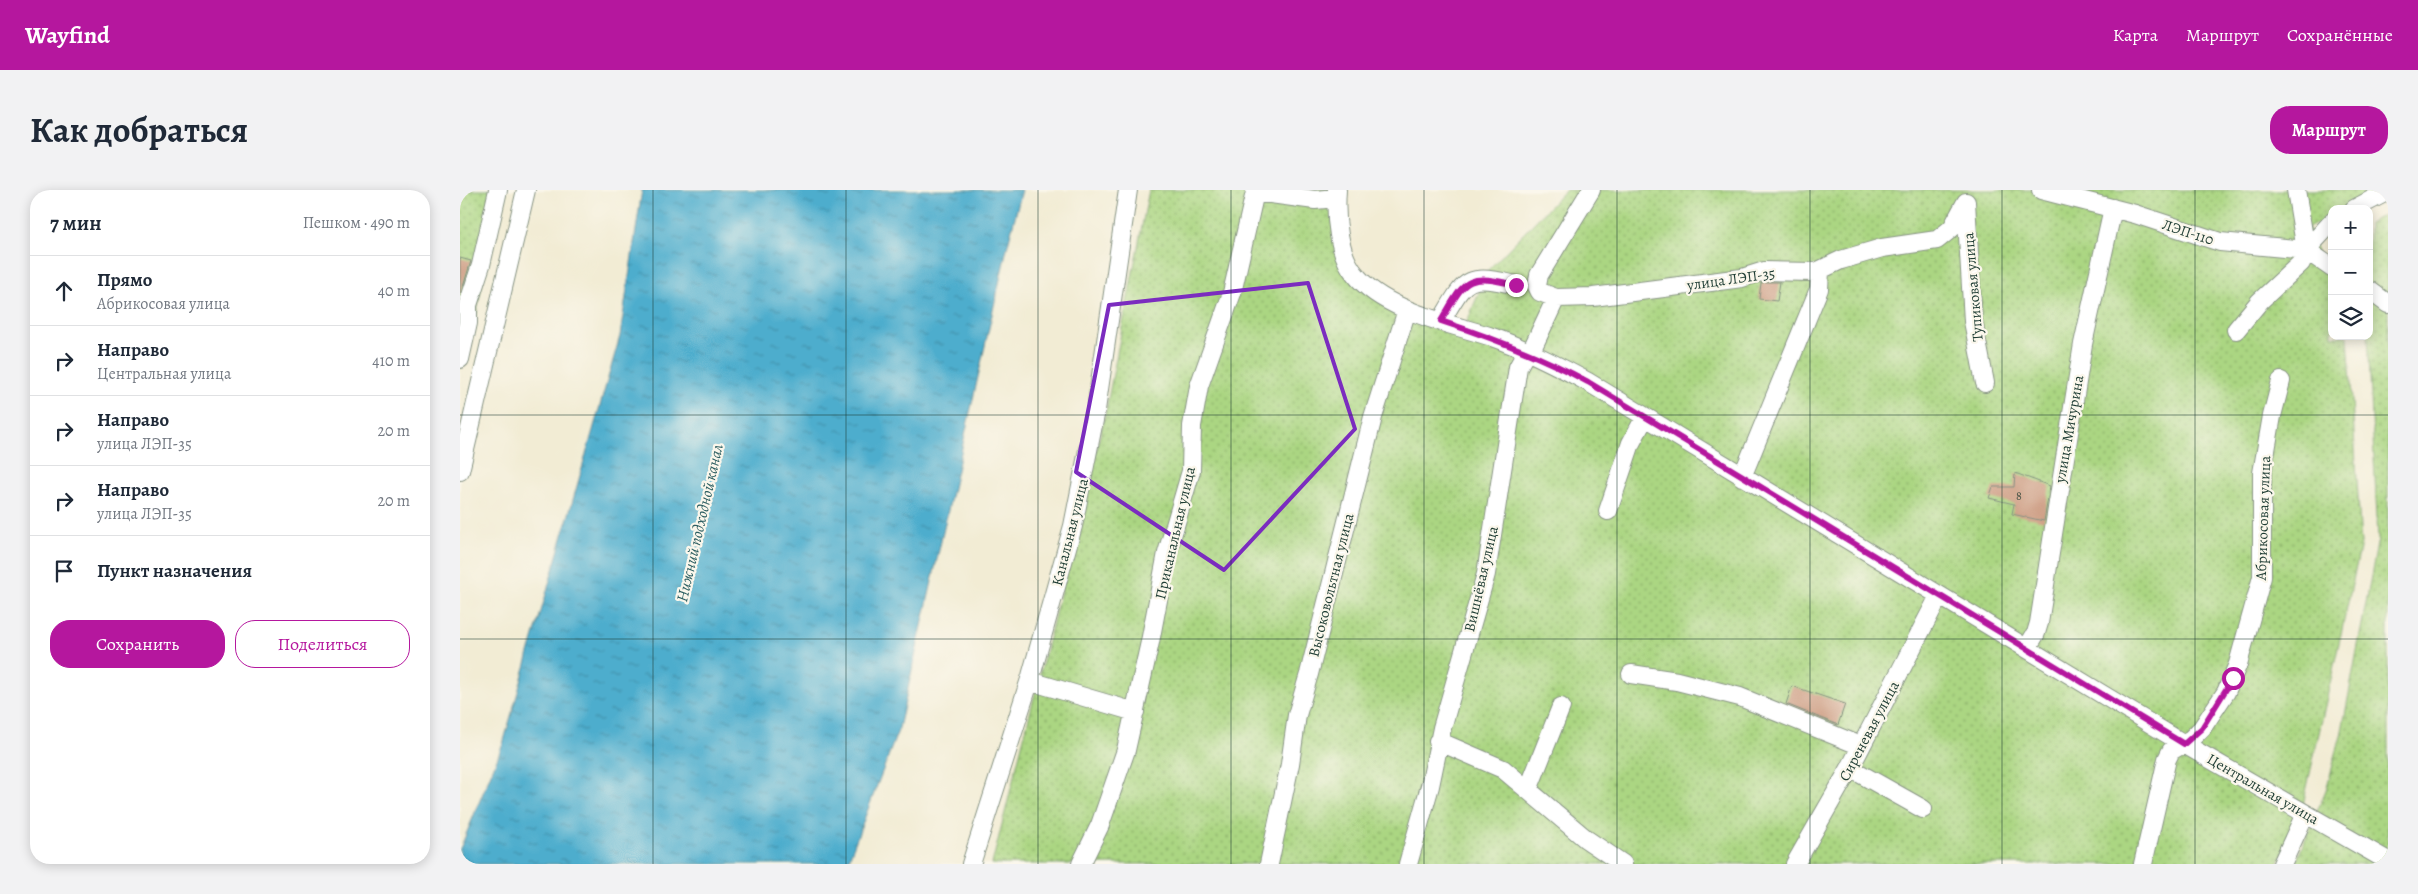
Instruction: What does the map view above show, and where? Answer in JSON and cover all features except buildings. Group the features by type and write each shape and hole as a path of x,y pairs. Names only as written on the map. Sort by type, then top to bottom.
{"street":[{"path":"460,359 464,313 481,265 498,190"},
{"path":"460,472 526,190"},
{"name":"Канальная улица","path":"971,864 1030,681 1073,526 1085,470 1128,190"},
{"path":"1556,298 1540,292 1537,286 1539,274 1591,190"},
{"name":"ЛЭП-110","path":"2041,190 2113,208 2220,242 2306,250 2328,265"},
{"path":"2296,190 2306,250"},
{"path":"2361,205 2388,190"},
{"name":"Приканальная улица","path":"1081,864 1100,824 1126,750 1167,553 1191,471 1192,426 1199,386 1232,293 1255,192 1307,199 1337,194"},
{"name":"Центральная улица","path":"1337,194 1340,236 1353,273 1373,290 1407,310 1493,338 1529,352 1588,382 2184,744 2388,861"},
{"name":"улица ЛЭП-35","path":"1556,298 1603,297 1742,278 1764,271 1820,271 1841,260 1882,248 1937,240 1952,228 1965,196"},
{"name":"Тупиковая улица","path":"1965,196 1973,321 1985,383"},
{"name":"улица Мичурина","path":"2027,648 2036,633 2038,623 2083,344 2113,208"},
{"path":"2236,330 2260,301 2301,263 2306,250 2328,226"},
{"path":"1742,477 1821,282 1820,271"},
{"path":"1441,321 1460,289 1467,282 1482,278 1516,285"},
{"path":"2373,293 2388,304"},
{"name":"Вишнёвая улица","path":"1408,864 1430,786 1438,741 1486,574 1520,362 1529,352 1556,298"},
{"name":"Высоковольтная улица","path":"1269,864 1290,764 1297,715 1373,417 1407,310"},
{"path":"464,313 494,325"},
{"name":"Абрикосовая улица","path":"2143,864 2167,759 2171,751 2184,744 2202,728 2226,692 2238,664 2258,597 2264,558 2262,473 2272,416 2281,381"},
{"path":"1608,511 1631,443 1645,417"},
{"name":"Сиреневая улица","path":"1795,864 1850,768 1940,596"},
{"path":"1631,674 1677,681 1740,697 1861,746"},
{"path":"1030,681 1135,712"},
{"path":"1528,790 1561,706"},
{"path":"1438,741 1494,764 1586,839 1623,864"},
{"path":"1850,768 1923,809"},
{"path":"2282,864 2305,814"}],"highlighted area":[{"path":"1308,283 1355,429 1224,570 1076,472 1109,305"}],"green space":[{"path":"460,190 498,190 477,312 460,365"},
{"path":"1149,190 1342,190 1352,278 1406,319 1461,337 1488,270 1566,190 2382,190 2353,205 2328,205 2328,218 2308,228 2328,280 2328,340 2348,340 2361,544 2299,823 2278,864 992,864 1104,420"},
{"path":"2388,213 2388,864 2295,864 2326,790 2341,736 2378,539 2368,340 2373,340 2373,221"}],"water":[{"name":"Нижний подходной канал","path":"642,190 1022,190 1007,248 899,728 847,864 460,864 460,849 503,744 620,336"}],"route":[{"path":"1516,285 1482,278 1467,282 1460,289 1441,321 1529,352 1552,362 1588,382 2184,744 2202,728 2233,678"}]}
